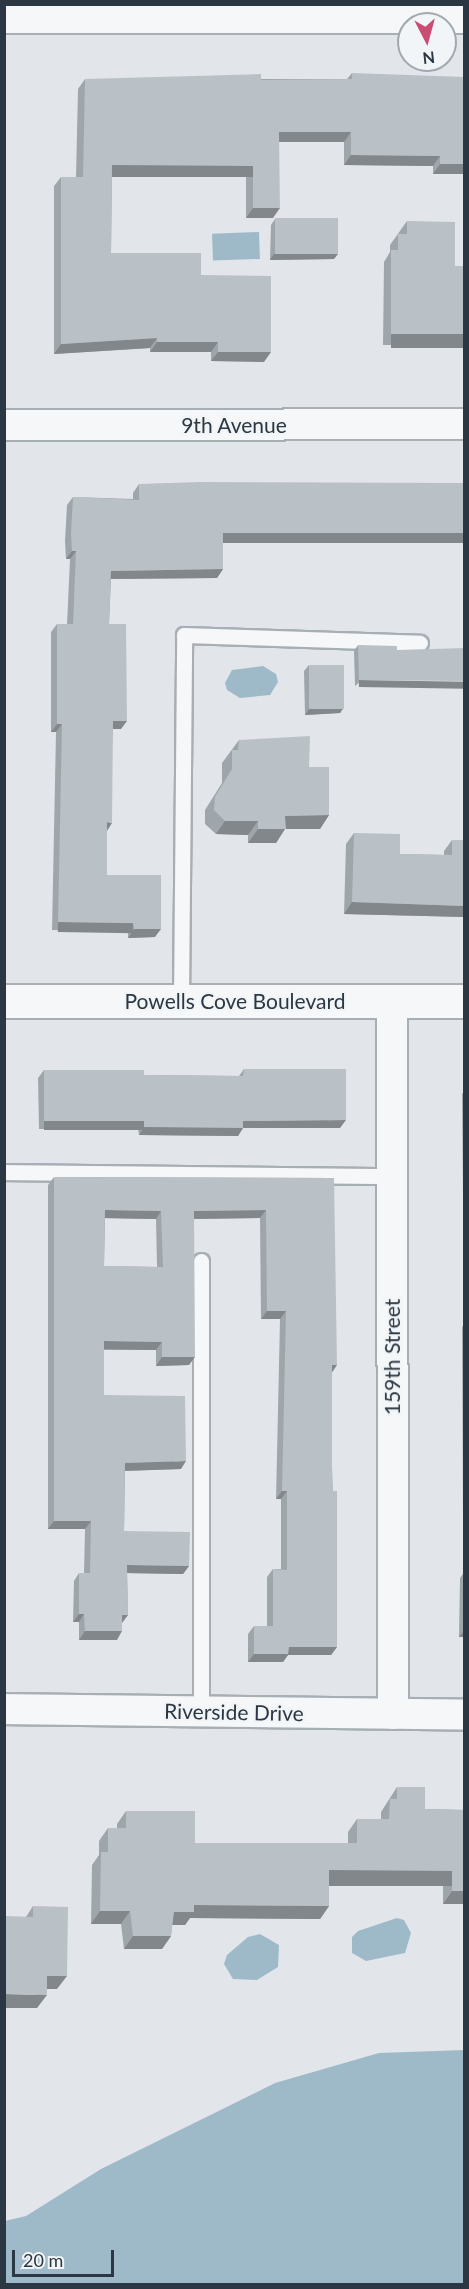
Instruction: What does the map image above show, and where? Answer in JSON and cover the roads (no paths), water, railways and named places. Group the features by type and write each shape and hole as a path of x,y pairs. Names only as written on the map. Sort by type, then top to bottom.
{"street":[{"path":"4,18 465,18"},
{"name":"9th Avenue","path":"4,425 465,424"},
{"name":"Powells Cove Boulevard","path":"4,1001 465,1001"},
{"name":"159th Street","path":"392,1001 393,1714"},
{"name":"Riverside Drive","path":"4,1710 465,1715"}],"lane":[{"path":"181,1001 184,635 420,643"},
{"path":"4,1172 392,1176"},
{"path":"201,1261 201,1712"}],"water":[{"path":"259,232 260,259 213,261 212,234"},
{"path":"263,666 276,674 278,682 270,695 240,698 227,690 225,683 232,670"},
{"path":"397,1918 404,1920 411,1933 405,1953 366,1961 352,1953 352,1937 358,1931"},
{"path":"260,1934 279,1945 278,1967 257,1980 233,1979 224,1964 227,1955 248,1937"},
{"path":"464,2050 464,2284 5,2284 5,2221 26,2216 101,2169 275,2083 379,2053"}]}
